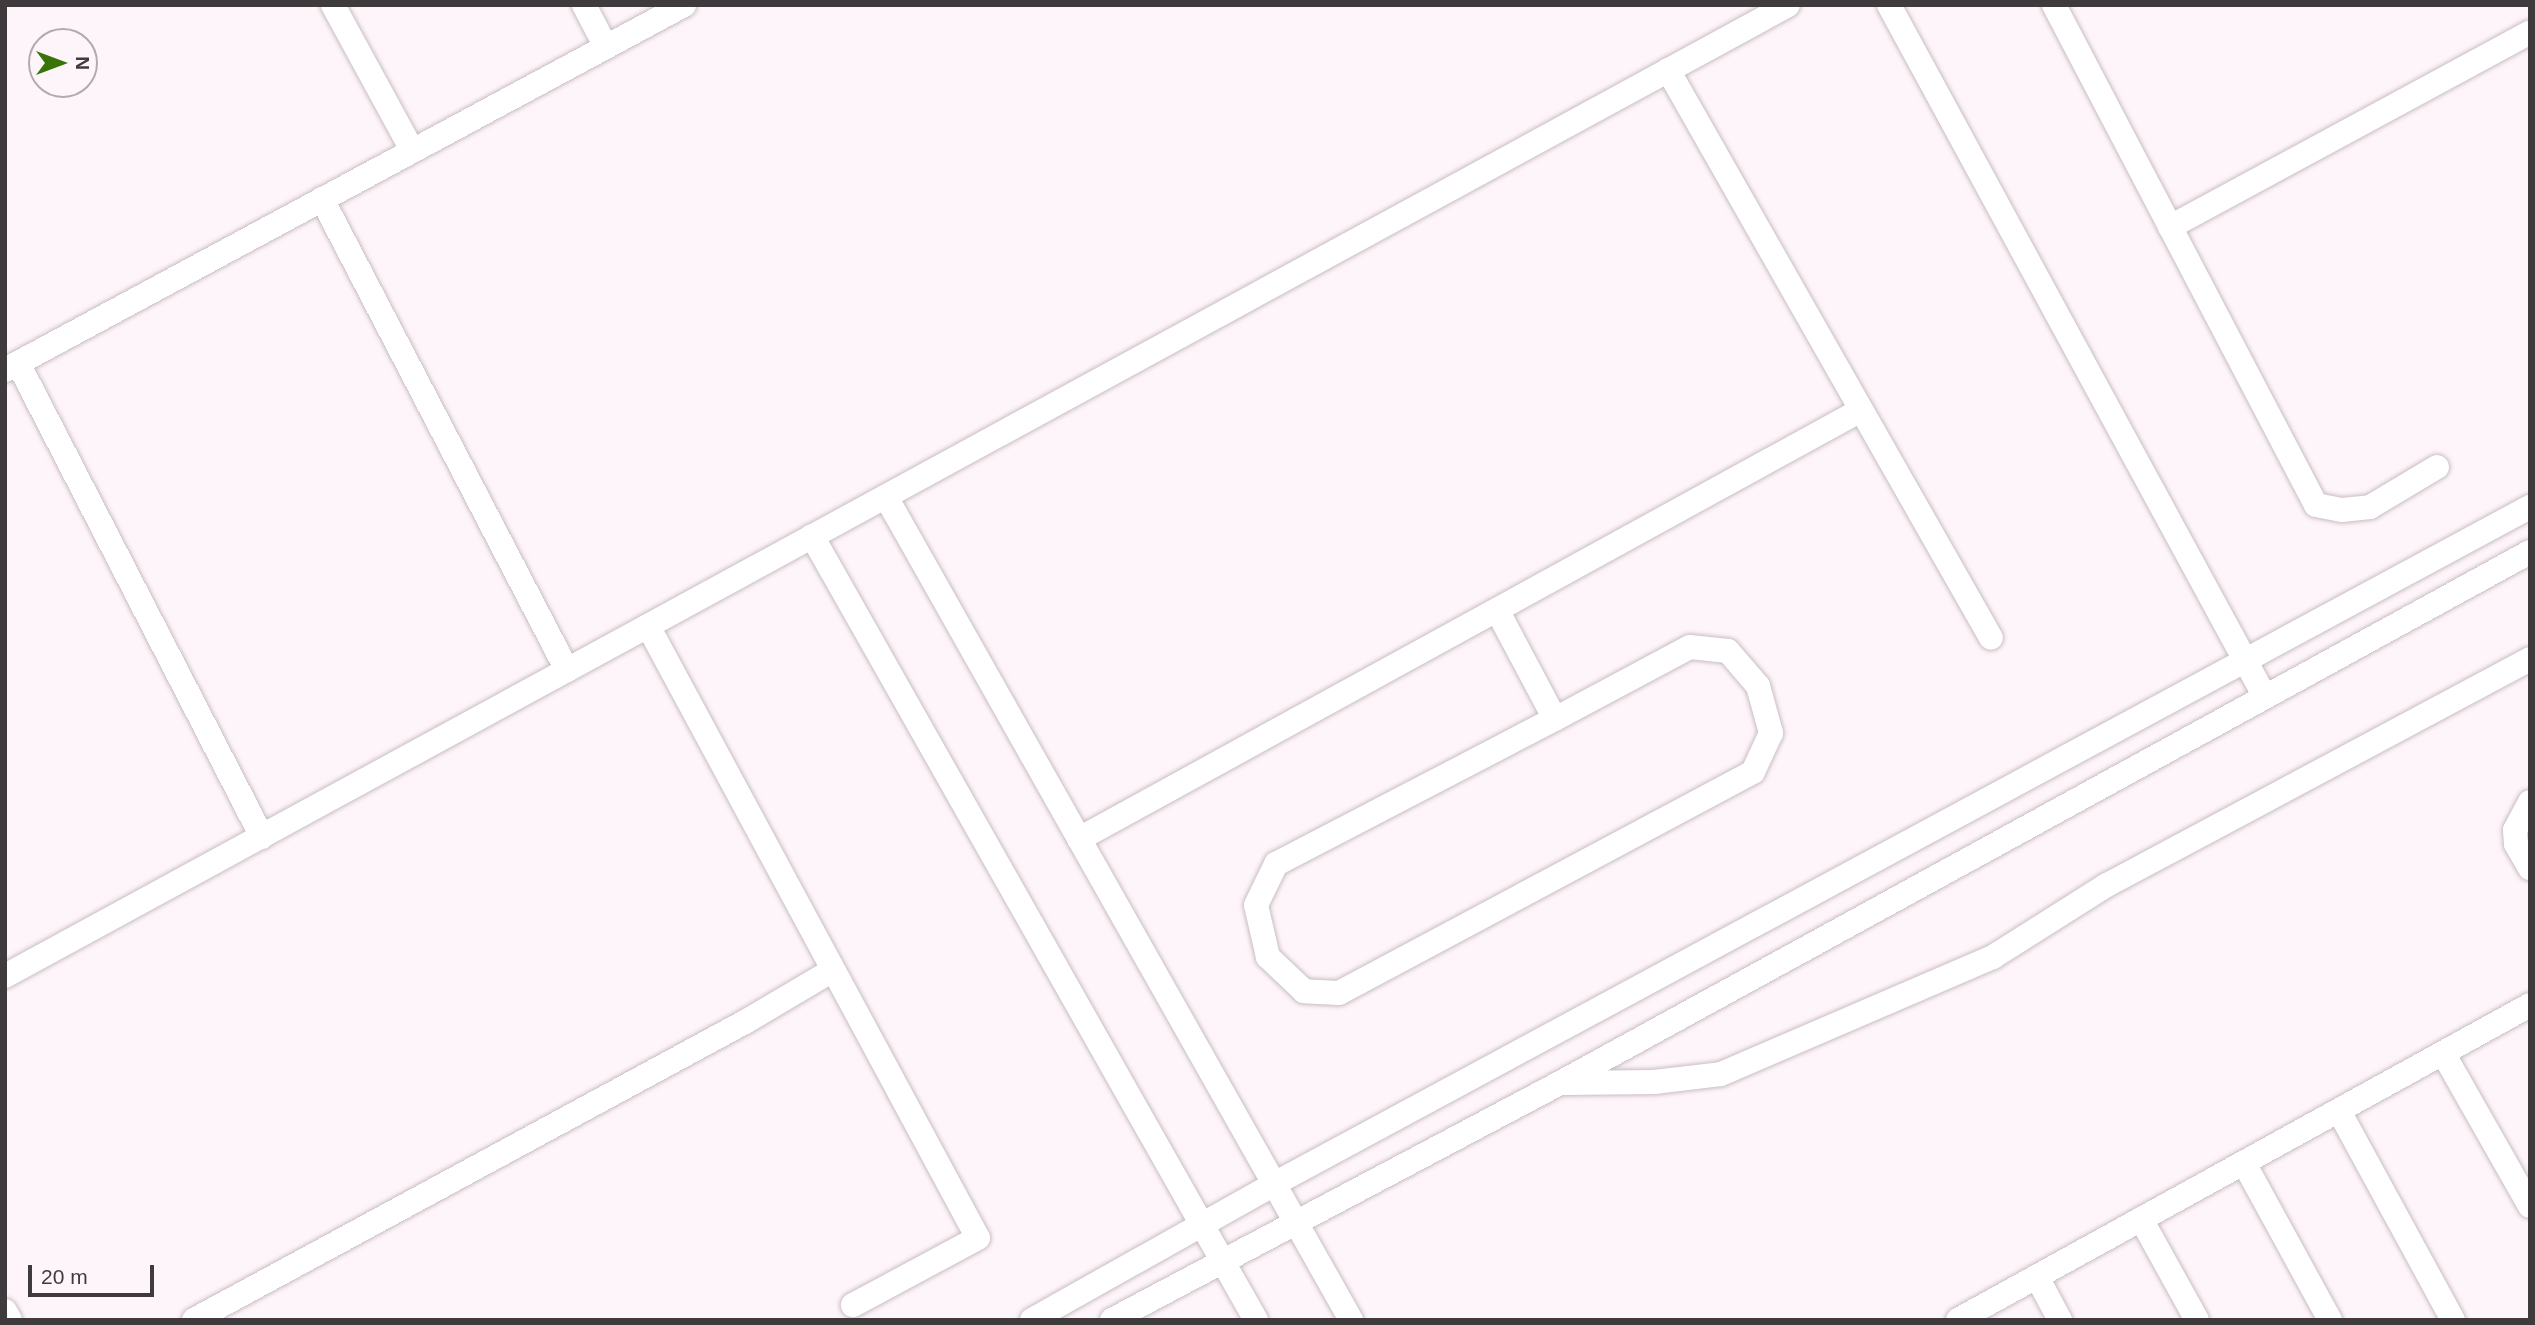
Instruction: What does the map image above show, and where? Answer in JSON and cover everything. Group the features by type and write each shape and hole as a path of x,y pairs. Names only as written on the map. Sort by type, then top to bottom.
{"lane":[{"path":"333,5 412,150"},
{"path":"584,5 606,47"},
{"path":"262,837 12,367 684,5"},
{"path":"5,976 1788,5"},
{"path":"1889,5 2264,695"},
{"path":"2054,5 2316,505 2342,510 2370,507 2437,467"},
{"path":"2170,227 2530,32"},
{"path":"1668,70 1991,638"},
{"path":"322,199 567,670"},
{"path":"1079,839 1861,410"},
{"path":"886,497 1351,1320"},
{"path":"1032,1320 1203,1226 1273,1184 2530,507"},
{"path":"812,536 1256,1320"},
{"path":"1112,1320 1223,1258 1296,1225 1560,1083 2264,695 2530,552"},
{"path":"1497,610 1555,719"},
{"path":"648,626 978,1238 853,1304"},
{"path":"1690,646 1728,651 1758,687 1771,733 1753,772 1339,993 1304,991 1268,957 1256,905 1276,864 1555,719 1690,646"},
{"path":"1560,1083 1654,1082 1721,1074 1993,957 2107,885 2530,659"},
{"path":"2530,802 2515,830 2516,844 2530,868"},
{"path":"194,1320 745,1022 833,970"},
{"path":"1958,1320 2530,1005"},
{"path":"2443,1053 2530,1206"},
{"path":"2339,1111 2453,1320"},
{"path":"2244,1163 2330,1320"},
{"path":"2141,1219 2197,1320"},
{"path":"2037,1277 2060,1320"},
{"path":"5,1311 10,1320"}]}
